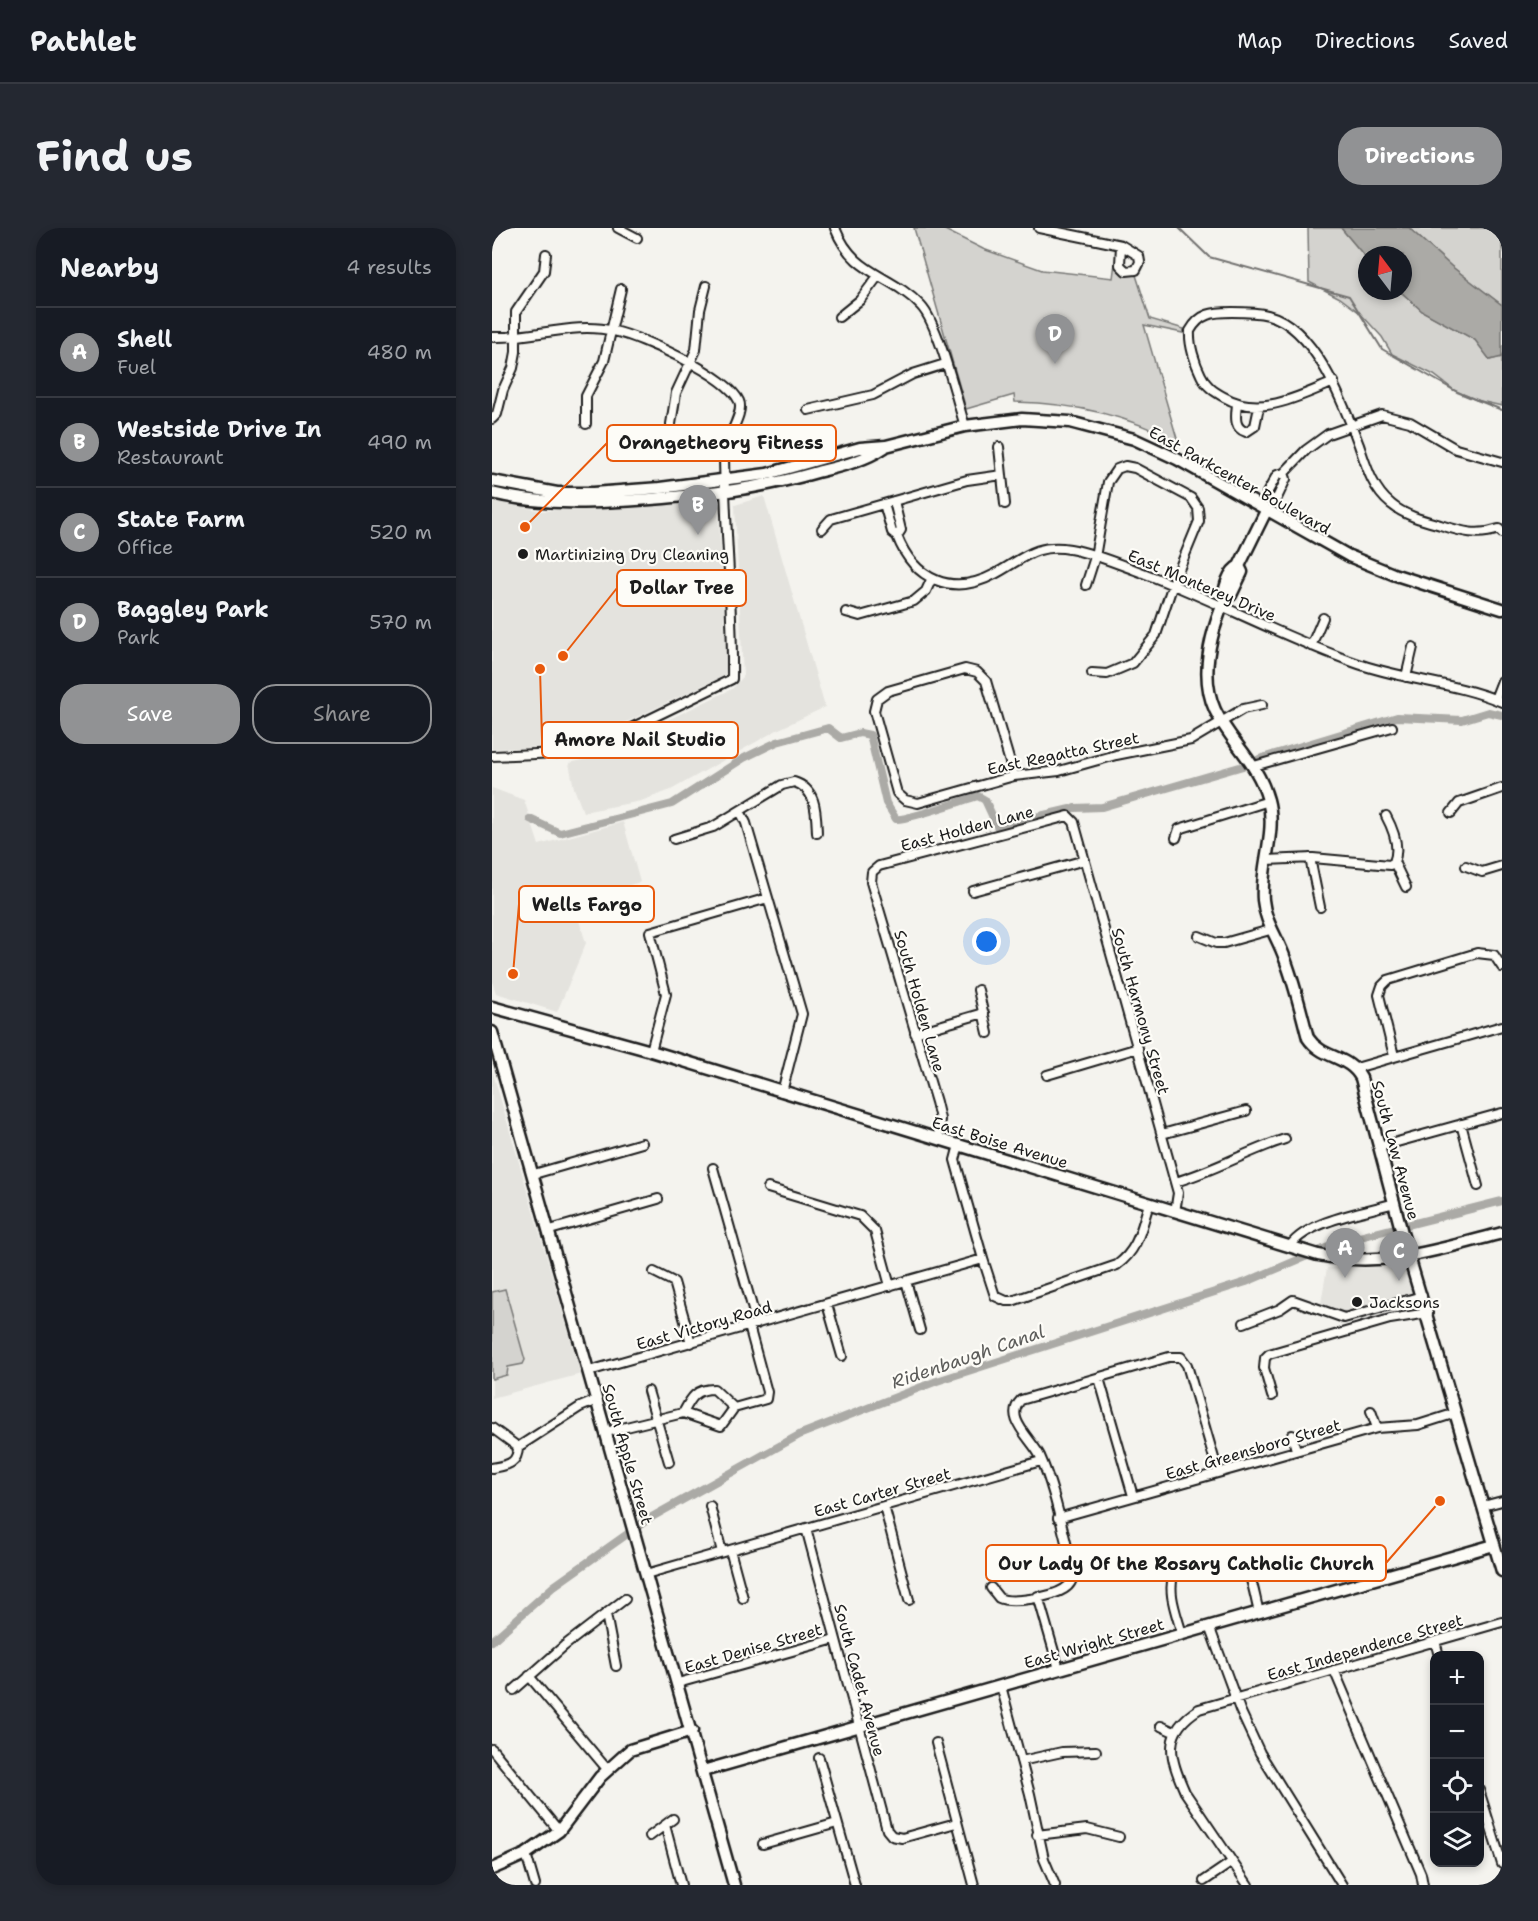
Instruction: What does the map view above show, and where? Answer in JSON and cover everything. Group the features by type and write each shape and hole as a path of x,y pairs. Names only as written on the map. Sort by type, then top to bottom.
{"street":[{"path":"618,228 637,238"},
{"path":"835,228 847,253 914,300 929,316 965,426"},
{"path":"1039,228 1121,245"},
{"path":"492,419 497,414 503,390 513,368 516,312 544,271 546,254"},
{"path":"839,317 860,300 878,276"},
{"path":"671,424 676,393 696,350 700,310 706,286"},
{"path":"586,424 586,396 598,376 613,330 621,289"},
{"path":"1334,382 1279,403 1259,407 1237,404 1207,387 1198,369 1190,331 1200,317 1210,313 1249,312 1270,315 1293,329 1327,368 1334,382 1352,425 1370,476 1391,504 1416,518 1471,534 1485,534 1501,530"},
{"path":"492,337 574,328 613,330 657,345 728,388 739,400 741,411 724,454 733,619 732,679 582,752 492,756"},
{"path":"808,410 873,395 913,374 945,364"},
{"path":"1237,404 1236,422 1238,428 1246,432 1255,426 1259,407"},
{"path":"1266,511 1271,500 1267,493 1276,475 1284,473 1293,461 1321,439 1382,415 1410,422 1456,449 1502,462"},
{"name":"East Parkcenter Boulevard","path":"492,481 549,492 593,493 726,481 767,474 860,448 886,446 965,426 1022,419 1089,425 1134,439 1177,459 1349,556 1393,574 1502,609"},
{"name":"East Parkcenter Boulevard","path":"492,493 514,499 568,504 727,493 777,484 869,458 886,446"},
{"path":"999,447 1005,504"},
{"path":"1086,585 1095,557 1108,482 1117,469 1135,468 1191,498 1198,508 1199,522 1173,584 1156,635 1141,656 1116,671 1092,673"},
{"path":"822,530 831,519 967,480 1002,475"},
{"path":"894,501 901,530 897,536"},
{"path":"846,612 860,616 914,600 926,591 931,580 911,564 897,536 892,532 884,504"},
{"name":"South Law Avenue","path":"1266,511 1239,566 1233,569 1210,638 1208,664 1212,699 1223,722 1254,766 1269,801 1270,828 1263,899 1270,930 1285,957 1308,1038 1315,1049 1345,1060 1356,1068 1361,1078 1402,1233 1428,1313 1502,1571"},
{"name":"East Monterey Drive","path":"931,580 947,583 970,582 995,574 1019,557 1035,550 1054,547 1095,557 1223,603 1311,646 1355,663 1499,700 1502,681"},
{"path":"1311,646 1323,618"},
{"path":"1406,677 1413,647"},
{"name":"East Regatta Street","path":"1014,776 986,681 977,672 965,669 888,691 877,699 874,711 897,793 905,800 918,803 1014,776 1059,771 1116,754 1176,744 1200,737 1243,709 1262,705"},
{"path":"1254,766 1392,726"},
{"path":"674,839 713,827 782,785 794,782 808,789 812,796 816,812 817,833"},
{"path":"1451,813 1459,803 1502,788"},
{"path":"1176,838 1179,829 1269,801"},
{"path":"740,811 746,823 802,1014 782,1092"},
{"name":"East Holden Lane","path":"872,872 879,866 1063,816 1072,818"},
{"path":"1386,816 1392,827 1397,853 1394,862 1406,887"},
{"name":"South Harmony Street","path":"1072,818 1178,1193 1175,1212"},
{"path":"1266,860 1310,858 1386,865 1394,862"},
{"path":"1310,858 1320,907"},
{"path":"973,891 1085,860"},
{"path":"1466,866 1482,872 1502,866"},
{"name":"South Holden Lane","path":"872,872 871,882 940,1119 938,1138"},
{"path":"651,1051 666,994 650,932 768,898"},
{"path":"1199,936 1216,943 1224,943 1270,930"},
{"path":"1394,1056 1380,1003 1382,986 1396,975 1477,953 1494,955 1502,967"},
{"path":"978,990 988,1034"},
{"name":"East Boise Avenue","path":"492,1007 651,1051 1318,1255 1368,1261 1410,1257 1502,1233"},
{"path":"915,1033 984,1013"},
{"path":"1356,1068 1502,1026"},
{"name":"South Apple Street","path":"492,1032 734,1885"},
{"path":"1047,1075 1138,1048"},
{"path":"1162,1134 1246,1111"},
{"path":"1379,1147 1502,1113"},
{"path":"1461,1124 1478,1186"},
{"path":"1175,1182 1208,1172 1246,1153 1285,1139"},
{"path":"534,1174 642,1143"},
{"path":"959,1145 955,1160 983,1259 995,1296 1006,1301 1117,1265 1128,1257 1137,1244 1149,1204"},
{"path":"713,1168 757,1324"},
{"path":"768,1188 860,1216 875,1231 890,1286"},
{"path":"550,1230 658,1199"},
{"path":"1290,1246 1305,1231 1395,1203"},
{"name":"East Victory Road","path":"589,1371 983,1259"},
{"path":"654,1272 674,1282 692,1343"},
{"path":"906,1281 920,1330"},
{"path":"1244,1323 1280,1309 1293,1300 1344,1318 1422,1296"},
{"path":"827,1304 842,1356"},
{"path":"1272,1396 1264,1368 1265,1358 1269,1354 1390,1319 1428,1313"},
{"path":"606,1432 683,1413 721,1426 734,1408 766,1399 767,1392 749,1326"},
{"path":"991,1588 999,1598 1007,1602 1064,1590 1071,1582 1074,1573 1041,1461 1017,1423 1014,1413 1021,1400 1169,1356 1181,1357 1187,1365 1218,1472"},
{"path":"1098,1378 1132,1496"},
{"path":"683,1413 691,1397 704,1389 714,1389 734,1408"},
{"path":"648,1391 669,1462"},
{"path":"519,1447 580,1407 597,1400"},
{"path":"1371,1411 1377,1428"},
{"name":"East Greensboro Street","path":"1058,1518 1377,1428 1418,1425 1456,1413"},
{"path":"492,1428 519,1447"},
{"path":"1292,1435 1296,1450"},
{"path":"492,1468 514,1462 518,1456 519,1447"},
{"name":"East Carter Street","path":"646,1574 1041,1461"},
{"path":"1483,1506 1502,1501"},
{"path":"710,1506 743,1598"},
{"path":"884,1506 909,1600"},
{"name":"South Cadet Avenue","path":"806,1528 887,1830 892,1836 902,1838 956,1823"},
{"name":"East Wright Street","path":"703,1771 1494,1545"},
{"path":"1182,1634 1171,1596 1170,1583 1174,1571 1202,1556 1223,1553 1232,1555 1246,1568 1259,1612"},
{"path":"1038,1596 1059,1669"},
{"path":"514,1690 625,1599"},
{"path":"606,1614 616,1665"},
{"name":"East Independence Street","path":"1174,1732 1184,1719 1199,1709 1502,1622"},
{"path":"1209,1626 1260,1753 1342,1885"},
{"name":"East Denise Street","path":"678,1683 835,1639"},
{"path":"1435,1641 1438,1651"},
{"path":"1334,1670 1421,1874 1423,1885"},
{"path":"529,1676 607,1769"},
{"path":"1001,1686 1021,1761 1037,1835 1055,1885"},
{"path":"1161,1726 1174,1732 1173,1755 1185,1792 1248,1885"},
{"path":"492,1869 526,1854 560,1832 607,1769 630,1750 692,1731"},
{"path":"936,1743 974,1885"},
{"path":"492,1749 560,1832"},
{"path":"1021,1761 1062,1752 1096,1751"},
{"path":"819,1758 855,1885"},
{"path":"1484,1806 1502,1864"},
{"path":"650,1836 673,1819"},
{"path":"763,1844 837,1823"},
{"path":"664,1825 681,1885"},
{"path":"1037,1835 1087,1829 1119,1837"},
{"path":"526,1854 535,1885"},
{"path":"1204,1881 1232,1862"}],"shaded area":[{"path":"914,228 941,228 983,249 1042,270 1113,278 1115,263 1125,273 1136,275 1150,319 1184,329 1183,333 1144,325 1178,442 1139,424 1099,412 1058,405 1015,402 1014,395 966,409"},
{"path":"1308,228 1341,228 1358,248 1358,300 1410,300 1422,311 1475,340 1490,360 1502,357 1502,406 1476,400 1454,390 1434,375 1392,354 1382,337 1360,313 1340,298 1309,282"},
{"path":"1341,228 1409,228 1451,266 1502,305 1502,357 1490,360 1475,340 1422,311 1410,300 1412,300 1412,246 1358,246 1358,248"},
{"path":"1409,228 1502,228 1502,305 1451,266"},
{"path":"764,496 825,707 777,730 671,790 641,801 583,812 574,788 569,763 587,759 732,689 743,677 735,505"},
{"path":"492,499 542,511 686,502 718,505 727,668 725,675 576,746 492,749"},
{"path":"492,788 524,800 539,845 623,822 640,882 573,901 586,943 557,1012 496,993 492,981"},
{"path":"492,1070 581,1374 492,1398"},
{"path":"1399,1267 1406,1272 1416,1304 1374,1316 1371,1306 1345,1313 1321,1303 1327,1268"},
{"path":"505,1289 525,1360 523,1364 508,1367 507,1375 492,1379 492,1292"}],"waterway":[{"path":"1179,228 1209,257 1349,296 1382,349 1457,392 1502,410"},
{"path":"1259,759 1397,717 1462,720 1488,712 1502,715"},
{"path":"530,819 560,833 672,804 744,758 777,742 828,728 841,738 860,733 870,735 886,803 896,819 922,814 978,796 985,800 997,826 1070,809"},
{"path":"1075,808 1102,807 1243,766"},
{"name":"Ridenbaugh Canal","path":"492,1641 554,1586 650,1518 801,1434 937,1381 1246,1282 1340,1242 1502,1201"}],"place":[{"name":"Baggley Park","path":"1055,364"},
{"name":"Orangetheory Fitness","path":"525,527"},
{"name":"Westside Drive In","path":"698,535"},
{"name":"Martinizing Dry Cleaning","path":"523,554"},
{"name":"Dollar Tree","path":"563,656"},
{"name":"Amore Nail Studio","path":"540,669"},
{"name":"Wells Fargo","path":"513,974"},
{"name":"Shell","path":"1345,1278"},
{"name":"State Farm","path":"1399,1281"},
{"name":"Jacksons","path":"1357,1302"},
{"name":"Our Lady Of the Rosary Catholic Church","path":"1440,1501"}]}
